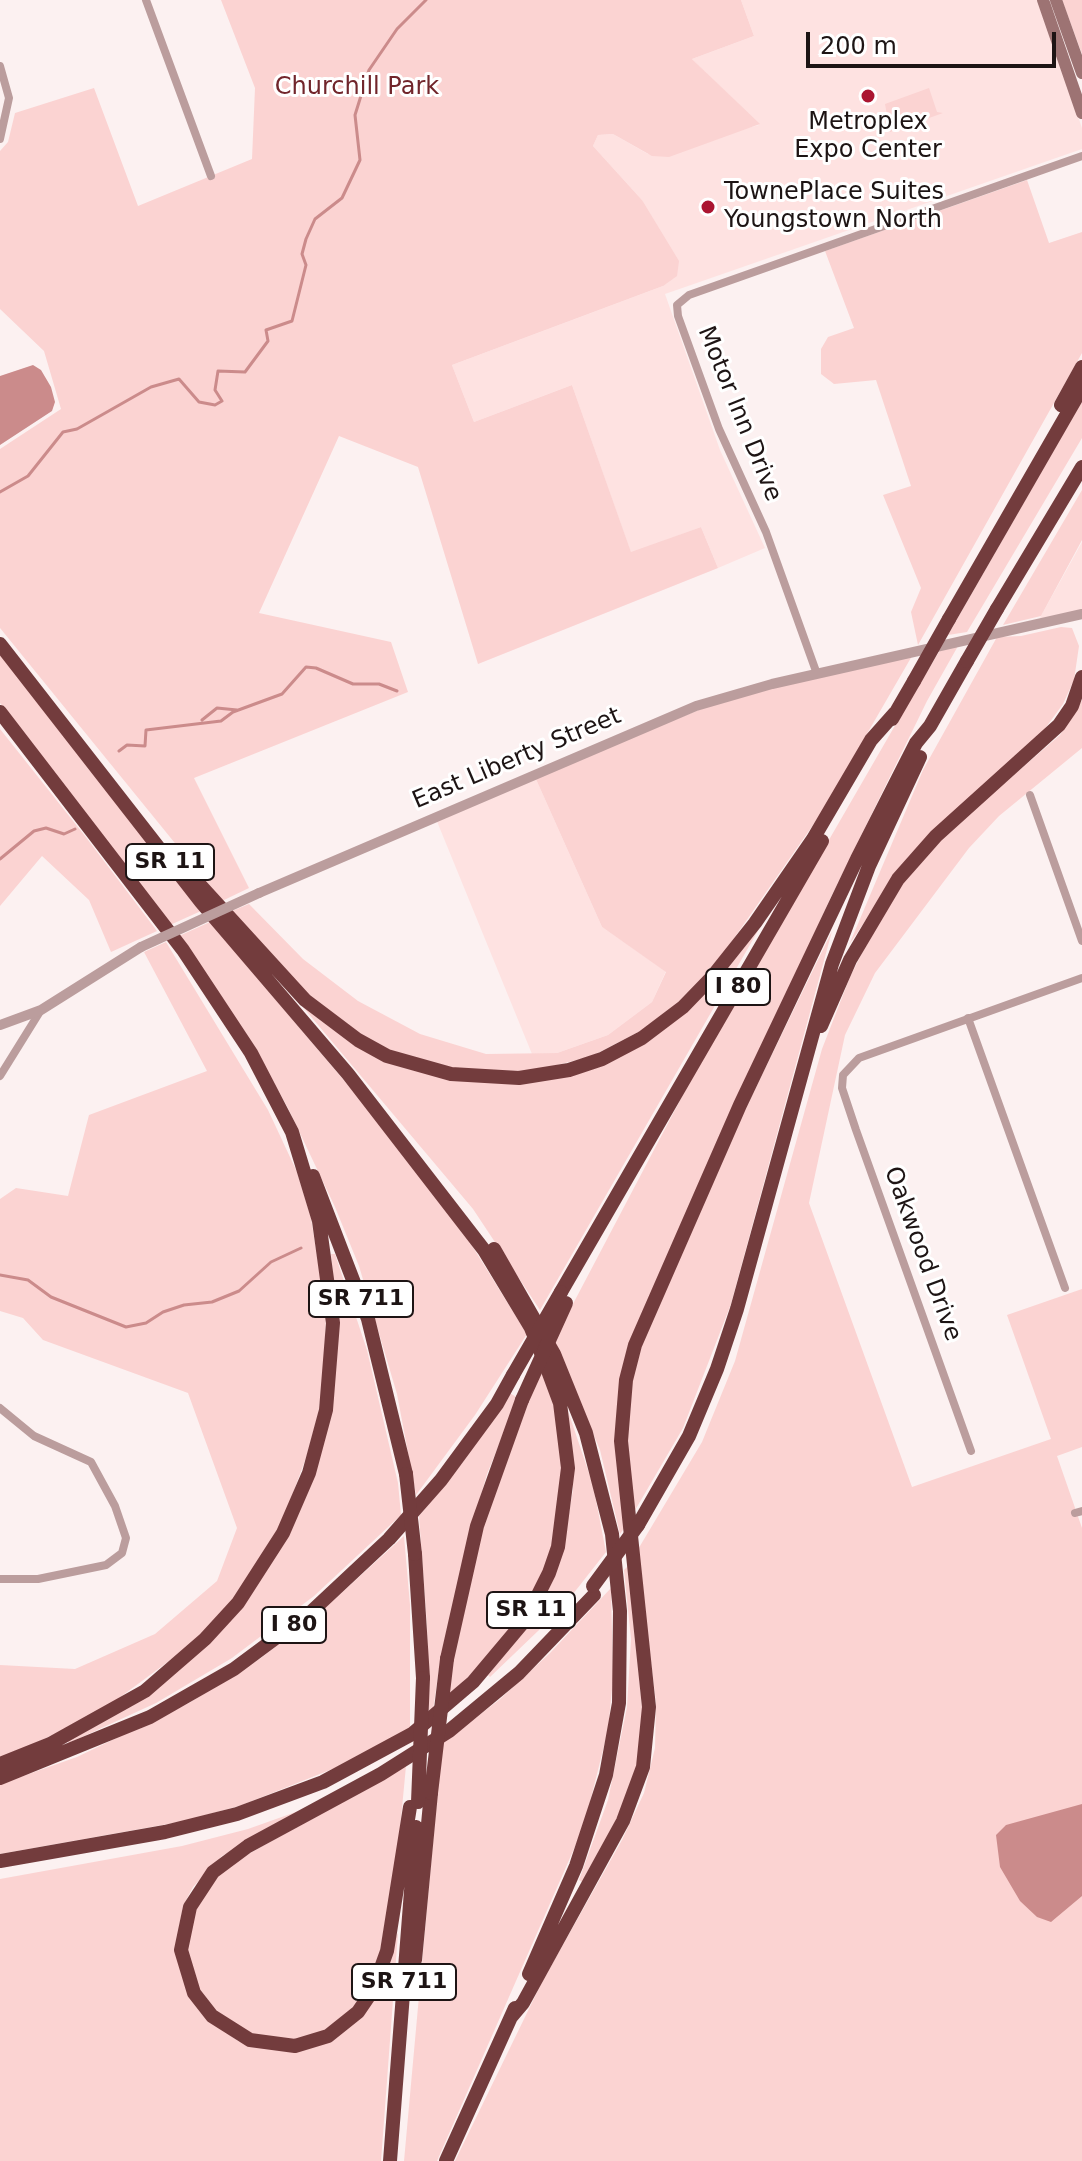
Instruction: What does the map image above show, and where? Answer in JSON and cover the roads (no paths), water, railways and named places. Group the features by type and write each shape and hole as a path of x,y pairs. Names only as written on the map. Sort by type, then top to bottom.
{"highway":[{"path":"967,588 981,550 1082,367"},
{"name":"I 80","path":"0,1778 150,1717 234,1669 294,1625 362,1566 421,1503 479,1430 564,1298 628,1177 1082,388"},
{"path":"414,1805 387,1951 373,1990 358,2012 328,2036 295,2046 250,2040 217,2021 194,1993 181,1950 186,1918 202,1885 235,1854 381,1774 449,1731 519,1673 594,1590 638,1525 689,1436 737,1309 817,1012 845,925 930,726 1082,467"},
{"name":"SR 11","path":"0,644 147,833 348,1074 484,1250 531,1328 544,1360 560,1403 568,1468 563,1521 549,1573 526,1619 483,1672 452,1703 373,1758 306,1789 237,1814 152,1834 0,1861"},
{"path":"773,1178 787,1155 820,1028 850,960 882,903 936,836 1059,725 1072,706 1082,677"},
{"name":"SR 11","path":"0,712 203,978 251,1053 292,1132 319,1221 333,1323 326,1410 299,1501 262,1570 238,1603 174,1668 115,1710 0,1764"},
{"path":"147,833 197,878 305,1000 358,1040 387,1056 451,1074 493,1078 544,1075 585,1064 624,1048 658,1027 697,994 755,923 813,839 871,740 895,713"},
{"path":"512,2016 523,2003 623,1821 643,1767 649,1707 621,1441 626,1380 635,1345 781,1018 916,743 930,726"},
{"path":"348,1074 378,1102 459,1203 514,1279 575,1400 596,1466 612,1534 619,1589 622,1660 606,1775 576,1866 446,2161"},
{"name":"SR 711","path":"292,1132 327,1207 380,1362 406,1474 415,1554 423,1678 421,1744 414,1805 390,2161"},
{"path":"395,2091 406,2043 447,1659 477,1526 522,1400 564,1298"},
{"path":"0,1868 147,1843 223,1825 309,1795 376,1765 445,1723 504,1678 594,1590"}],"main road":[{"path":"1043,0 1082,113"},
{"path":"1056,0 1082,73"}],"street":[{"path":"146,0 211,176"},
{"path":"0,66 9,98 0,139"},
{"name":"Motor Inn Drive","path":"817,674 766,532 719,429 678,316 677,305 689,295 1082,156"},
{"name":"East Liberty Street","path":"0,1025 41,1010 141,947 671,715 728,695 1082,614"},
{"path":"1030,795 1082,941"},
{"path":"1065,1288 968,1018 1082,978"},
{"path":"0,1076 41,1010"},
{"name":"Oakwood Drive","path":"968,1018 859,1058 845,1070 842,1088 971,1451"},
{"path":"0,1408 34,1436 85,1457 98,1471 125,1531 125,1547 118,1558 106,1565 69,1575 0,1579"}],"waterway":[{"path":"0,492 28,476 63,432 77,429 151,387 179,379 199,402 215,405 222,401 215,390 218,371 245,372 268,341 266,330 292,321 306,265 302,254 306,239 315,219 342,198 360,160 355,115 369,70 397,29 426,0"},
{"path":"119,751 127,745 145,746 146,730 221,721 233,712 282,694 306,667 316,668 353,684 379,684 397,691"},
{"path":"202,720 217,708 237,710"},
{"path":"0,859 34,831 46,828 64,834 75,829"},
{"path":"0,1275 28,1280 51,1297 126,1327 146,1323 163,1312 184,1305 212,1302 239,1291 271,1262 301,1248"}],"place":[{"name":"Metroplex Expo Center","path":"868,96"},
{"name":"TownePlace Suites Youngstown North","path":"708,207"}],"park label":[{"name":"Churchill Park","path":"357,88"}]}
